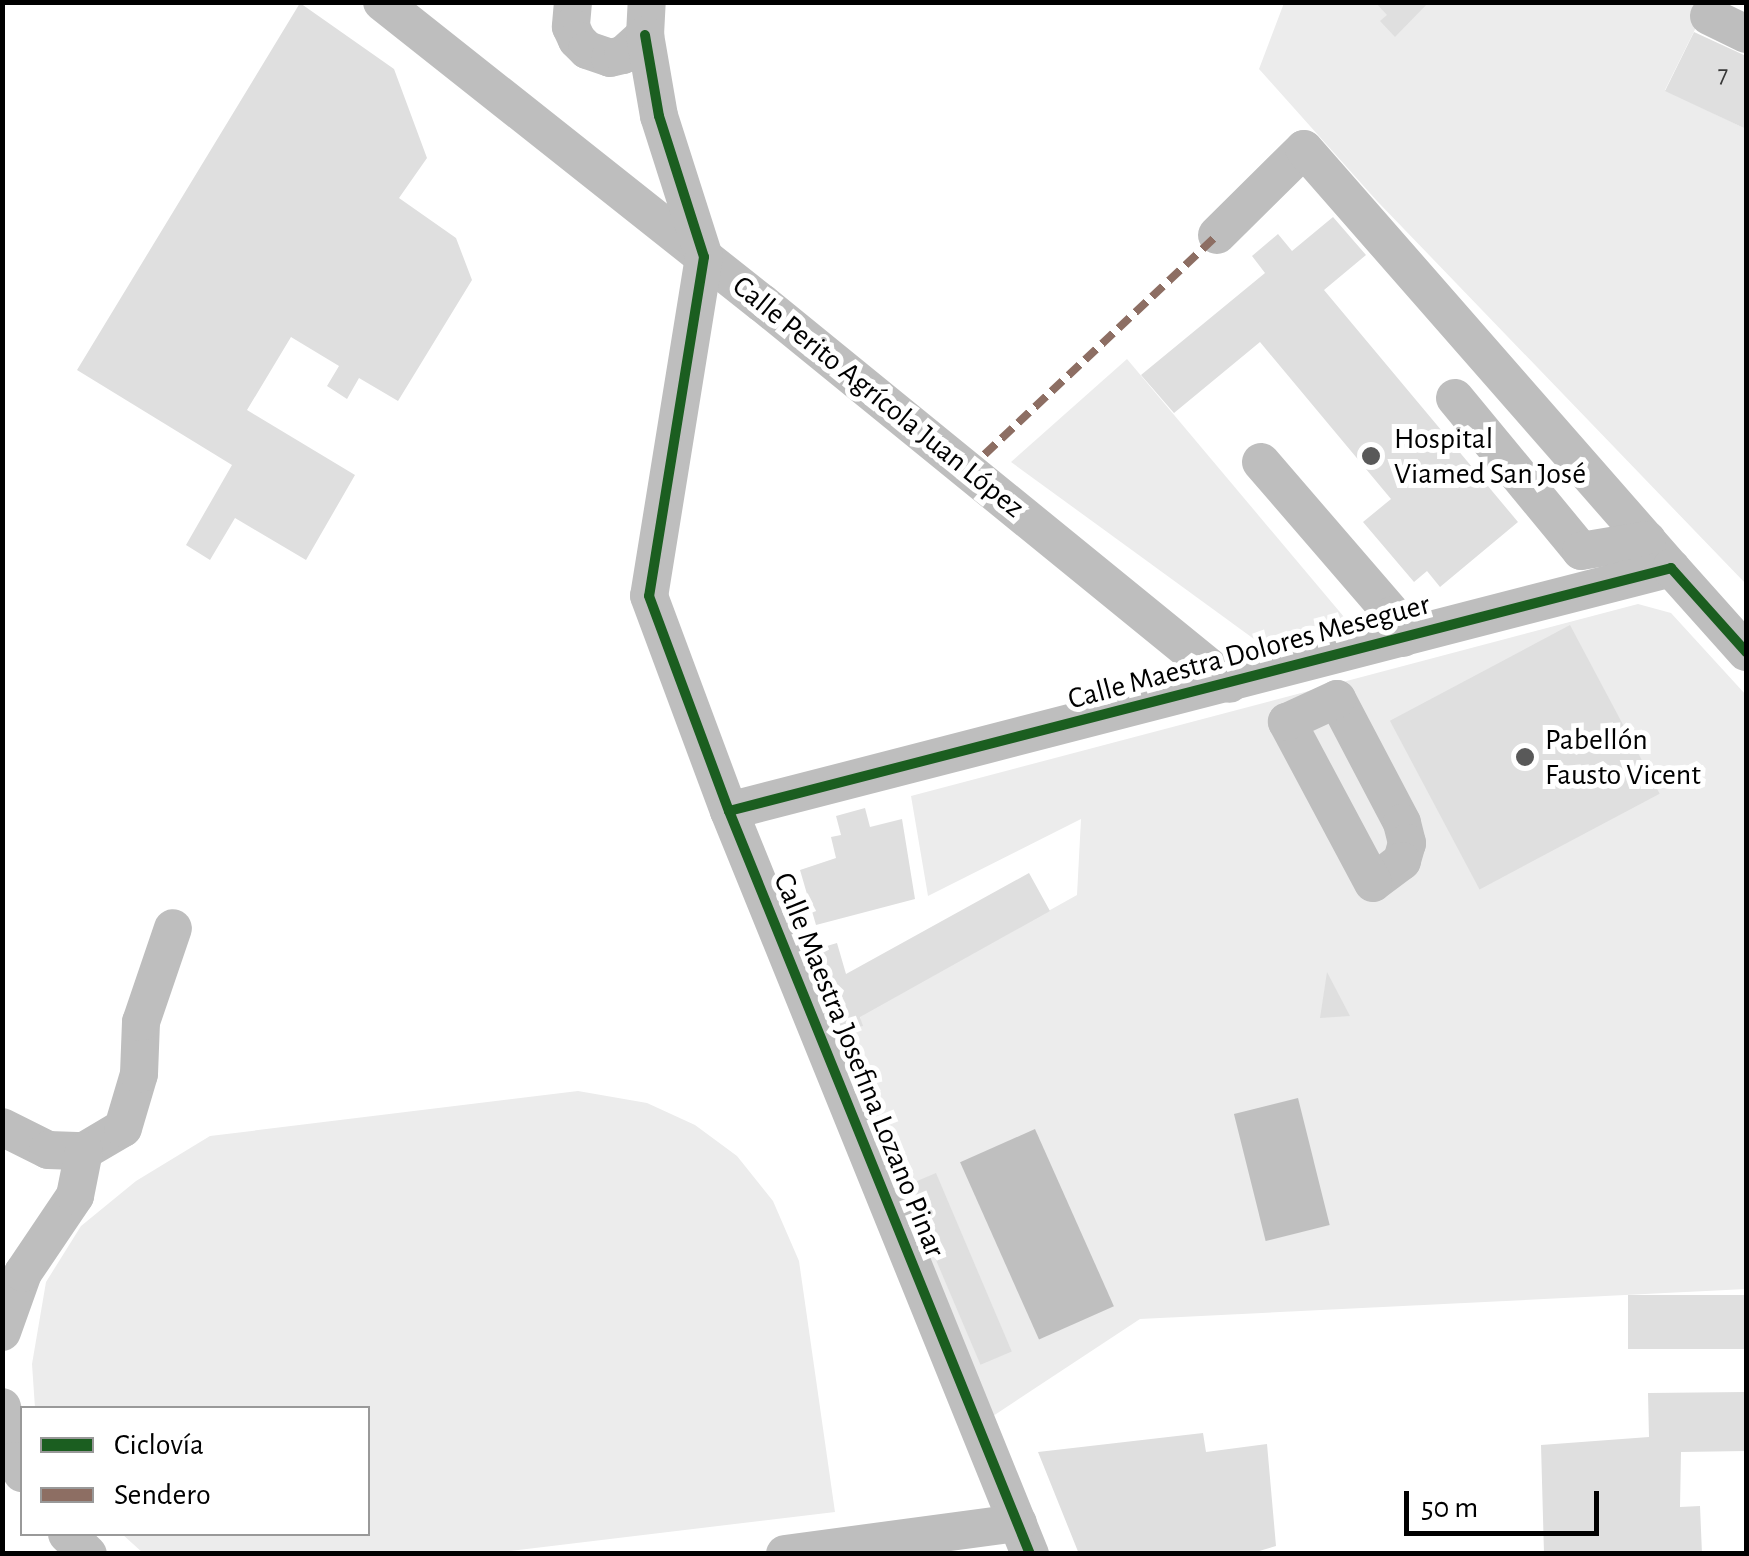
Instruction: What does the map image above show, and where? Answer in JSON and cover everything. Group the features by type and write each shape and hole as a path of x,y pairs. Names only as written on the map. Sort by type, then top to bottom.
{"street":[{"name":"Calle Perito Agrícola Juan López","path":"382,2 704,257 1230,684"},
{"path":"574,2 571,27 577,40 599,56 623,55 646,19"},
{"path":"1709,16 1746,34"},
{"path":"646,19 659,116 704,257"},
{"path":"1217,235 1304,149 1746,652"},
{"name":"Calle Maestra Josefina Lozano Pinar","path":"704,257 649,596 729,811 1024,1538"},
{"path":"1455,398 1580,551 1659,554"},
{"path":"1261,462 1393,616 1403,638"},
{"name":"Calle Maestra Dolores Meseguer","path":"729,811 1403,638 1659,554"},
{"path":"1294,666 1313,707"},
{"path":"2,1127 66,1150 123,1128 139,1074 141,1022 172,928"},
{"path":"2,1332 23,1273 75,1196 66,1150"},
{"path":"2,1408 14,1462 20,1470"},
{"path":"69,1536 88,1554"},
{"path":"786,1554 1024,1538"}],"shaded area":[{"path":"1284,3 1708,3 1665,90 1746,129 1746,584 1377,201 1259,69"},
{"path":"1127,359 1360,636 1295,649 1254,639 1011,462"},
{"path":"1638,604 1671,613 1746,695 1746,1289 1140,1319 984,1422 827,1039 862,1026 860,1016 1077,895 1081,819 928,896 911,796"},
{"path":"578,1091 647,1103 695,1125 737,1156 773,1201 799,1261 835,1512 484,1554 143,1553 124,1536 370,1536 370,1406 35,1406 32,1364 46,1282 81,1226 136,1181 210,1136"},
{"path":"1298,1098 1330,1225 1266,1241 1234,1114"},
{"path":"1035,1129 1114,1306 1039,1340 960,1162"}],"building":[{"path":"1375,2 1429,2 1395,37 1380,21 1387,15"},
{"path":"300,3 394,69 427,158 399,198 456,238 472,280 398,401 359,378 347,399 327,386 339,366 291,337 247,410 355,475 306,560 235,518 210,560 186,545 232,465 77,370"},
{"path":"1694,32 1746,56 1746,129 1665,91"},
{"path":"1333,217 1366,255 1324,290 1518,522 1440,587 1427,571 1414,582 1363,522 1391,499 1260,342 1174,413 1141,375 1265,273 1252,256 1278,234 1292,251"},
{"name":"Pabellón Fausto Vicent","path":"1570,625 1660,794 1480,889 1390,721"},
{"path":"865,808 870,827 902,819 915,899 816,925 800,870 836,858 831,837 841,835 836,816"},
{"path":"1029,873 1050,911 860,1017 863,1026 843,1032 810,951 837,943 846,974"},
{"path":"1327,972 1350,1016 1320,1018"},
{"path":"936,1173 1012,1352 981,1365 905,1186"},
{"path":"1628,1295 1746,1295 1746,1349 1628,1349"},
{"path":"1746,1392 1746,1451 1681,1452 1680,1507 1700,1506 1702,1554 1544,1554 1541,1445 1649,1437 1648,1393"},
{"path":"1203,1433 1206,1452 1267,1444 1276,1546 1249,1554 1079,1554 1038,1452"}],"marked path":[{"path":"968,470 1217,235"}],"cycle path":[{"path":"645,35 659,116 704,257 649,596 729,811 1030,1554"},
{"path":"729,811 1671,568 1746,652"}],"place":[{"name":"Hospital Viamed San José","path":"1371,456"},
{"name":"Pabellón Fausto Vicent","path":"1525,757"}]}
